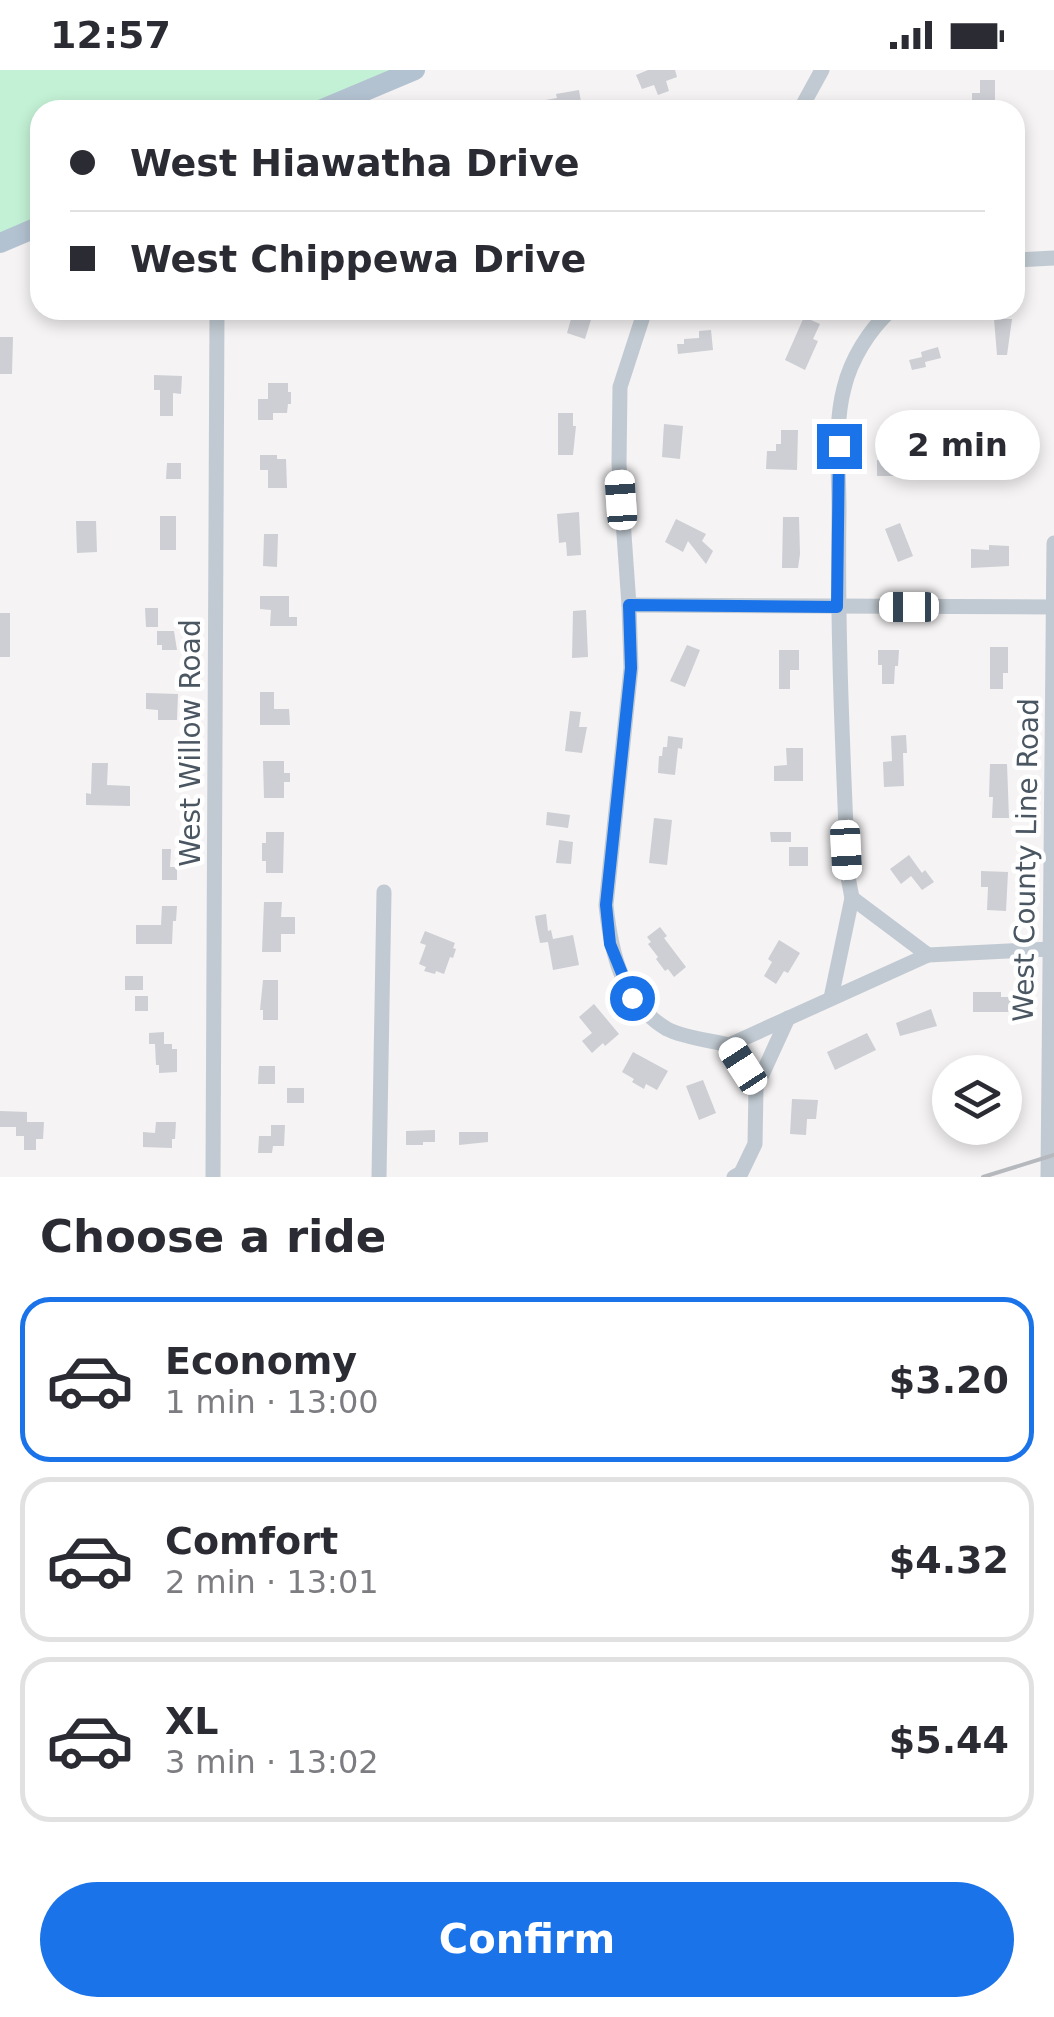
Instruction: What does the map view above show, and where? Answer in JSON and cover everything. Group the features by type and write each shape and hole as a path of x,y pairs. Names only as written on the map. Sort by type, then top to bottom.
{"main road":[{"path":"344,100 415,70"},
{"path":"0,243 30,230"}],"street":[{"path":"806,100 822,70"},
{"path":"1025,259 1054,258"},
{"name":"West Willow Road","path":"213,1177 217,320"},
{"path":"642,320 620,387 618,429 631,668 606,905 610,944 632,998 668,1030 729,1045 928,955 1050,950"},
{"path":"831,998 852,898 847,864 837,607 839,419 844,387 856,356 880,320"},
{"name":"West County Line Road","path":"1048,1177 1054,543"},
{"path":"629,605 1054,607"},
{"path":"379,1177 384,892"},
{"path":"852,898 928,955"},
{"path":"734,1177 741,1172 755,1144 756,1088 788,1018"},
{"path":"729,1045 756,1088"}],"green space":[{"path":"0,70 417,70 345,100 30,100 30,230 0,243"}],"building":[{"path":"648,70 675,70 677,77 666,81 669,91 658,95 654,85 642,89 636,75"},
{"path":"980,80 995,80 995,100 972,100 972,93 980,93"},
{"path":"579,90 581,100 546,100 557,98 556,94"},
{"path":"571,320 591,320 585,339 567,333"},
{"path":"803,320 820,324 813,339 818,341 805,370 785,360"},
{"path":"994,320 1012,320 1007,355 997,355"},
{"path":"711,330 713,350 678,354 677,344 699,338 699,331"},
{"path":"0,337 13,337 12,374 0,374"},
{"path":"938,347 941,358 912,370 909,360"},
{"path":"154,375 182,376 181,394 173,393 173,416 160,416 160,390 154,390"},
{"path":"268,383 288,383 291,404 287,413 273,413 273,420 258,420 258,399 268,399"},
{"path":"558,413 573,413 573,455 558,455"},
{"path":"664,424 683,426 680,459 662,457"},
{"path":"995,427 1008,427 1010,432 1010,467 988,467 989,451 984,451 984,439 993,439"},
{"path":"781,430 798,430 797,470 766,469 767,451 776,451 776,444 781,444"},
{"path":"894,445 915,445 915,476 877,476 877,460 894,460"},
{"path":"260,455 286,459 287,488 268,488 268,470 260,470"},
{"path":"167,463 181,463 181,479 166,479"},
{"path":"579,512 581,555 567,556 566,542 559,543 557,514"},
{"path":"160,516 176,516 176,550 160,550"},
{"path":"783,517 799,517 798,568 782,568"},
{"path":"676,519 706,534 702,541 713,551 706,564 688,541 683,552 665,542"},
{"path":"76,521 96,521 97,552 77,553"},
{"path":"900,523 913,556 898,562 885,529"},
{"path":"264,534 278,534 277,567 263,566"},
{"path":"989,545 1009,546 1009,566 971,568 971,549 989,550"},
{"path":"260,596 289,596 289,617 297,617 297,626 270,626 271,610 260,609"},
{"path":"145,608 158,608 158,627 146,627"},
{"path":"586,610 588,657 572,658 573,611"},
{"path":"0,613 10,613 10,657 0,657"},
{"path":"157,631 174,631 177,650 162,650 162,645 157,645"},
{"path":"687,645 700,650 685,687 670,681"},
{"path":"990,647 1008,647 1008,673 1003,673 1003,689 990,689"},
{"path":"779,650 799,650 799,670 790,670 790,689 779,689"},
{"path":"878,650 899,650 894,684 882,684"},
{"path":"260,692 274,692 274,709 289,709 290,725 260,725"},
{"path":"146,693 178,694 177,720 158,720 158,710 146,709"},
{"path":"570,711 581,712 579,727 587,727 582,753 565,751"},
{"path":"906,735 904,786 884,787 883,762 892,761 891,736"},
{"path":"668,736 683,738 675,775 658,773 659,756 667,747"},
{"path":"786,748 803,748 803,781 774,781 774,766 787,765"},
{"path":"263,761 284,761 284,773 290,773 290,782 284,782 284,798 264,798"},
{"path":"92,763 108,763 107,785 130,786 130,806 86,805 86,793 91,794"},
{"path":"990,764 1007,764 1009,818 992,818"},
{"path":"547,812 570,815 568,828 546,825"},
{"path":"654,818 672,820 667,865 649,863"},
{"path":"266,832 284,832 283,873 266,873 262,843 266,843"},
{"path":"770,832 791,832 791,842 771,842"},
{"path":"559,840 573,842 571,864 556,863"},
{"path":"789,847 808,847 808,866 789,866"},
{"path":"162,849 171,849 170,867 177,867 177,880 162,880"},
{"path":"909,855 934,882 922,890 911,876 901,884 890,869"},
{"path":"981,871 1008,872 1006,911 987,910 988,887 981,887"},
{"path":"264,902 282,902 281,917 295,917 295,934 281,934 281,952 262,952"},
{"path":"162,906 177,906 172,944 136,944 136,925 161,925"},
{"path":"546,914 553,939 573,935 579,965 553,970 548,942 540,943 535,916"},
{"path":"660,927 686,967 674,977 668,969 665,971 648,944 651,942 647,937"},
{"path":"425,931 455,943 453,958 450,957 444,974 424,971 426,967 419,964 426,945 420,943"},
{"path":"779,940 800,953 776,984 764,976"},
{"path":"125,976 143,976 143,990 125,990"},
{"path":"263,980 278,980 278,1020 263,1020"},
{"path":"973,992 1001,992 1001,997 1015,997 1015,1012 973,1012"},
{"path":"135,996 148,996 148,1011 135,1011"},
{"path":"594,1004 619,1034 592,1053 582,1041 592,1033 579,1017"},
{"path":"931,1009 937,1026 900,1036 896,1023"},
{"path":"164,1032 164,1044 177,1049 177,1072 159,1073 155,1044 149,1044 149,1033"},
{"path":"867,1033 876,1050 835,1070 827,1052"},
{"path":"633,1052 668,1071 657,1090 646,1084 644,1089 622,1072"},
{"path":"259,1066 275,1066 275,1084 258,1084"},
{"path":"703,1080 716,1113 699,1120 686,1086"},
{"path":"287,1088 304,1088 304,1103 287,1103"},
{"path":"792,1099 818,1100 816,1119 807,1119 806,1135 790,1134"},
{"path":"0,1111 27,1112 27,1122 44,1122 43,1139 36,1139 36,1150 24,1150 24,1136 16,1136 16,1127 0,1127"},
{"path":"156,1122 176,1122 172,1148 143,1147 143,1132 155,1133"},
{"path":"271,1125 285,1125 284,1146 273,1146 272,1153 258,1153 259,1136 271,1136"},
{"path":"435,1130 435,1142 406,1145 406,1131"},
{"path":"459,1132 488,1132 488,1142 459,1145"}],"railway":[{"path":"983,1177 1054,1155"}],"route":[{"path":"632,998 610,944 606,905 631,668 629,605 837,607 839,446"}]}
